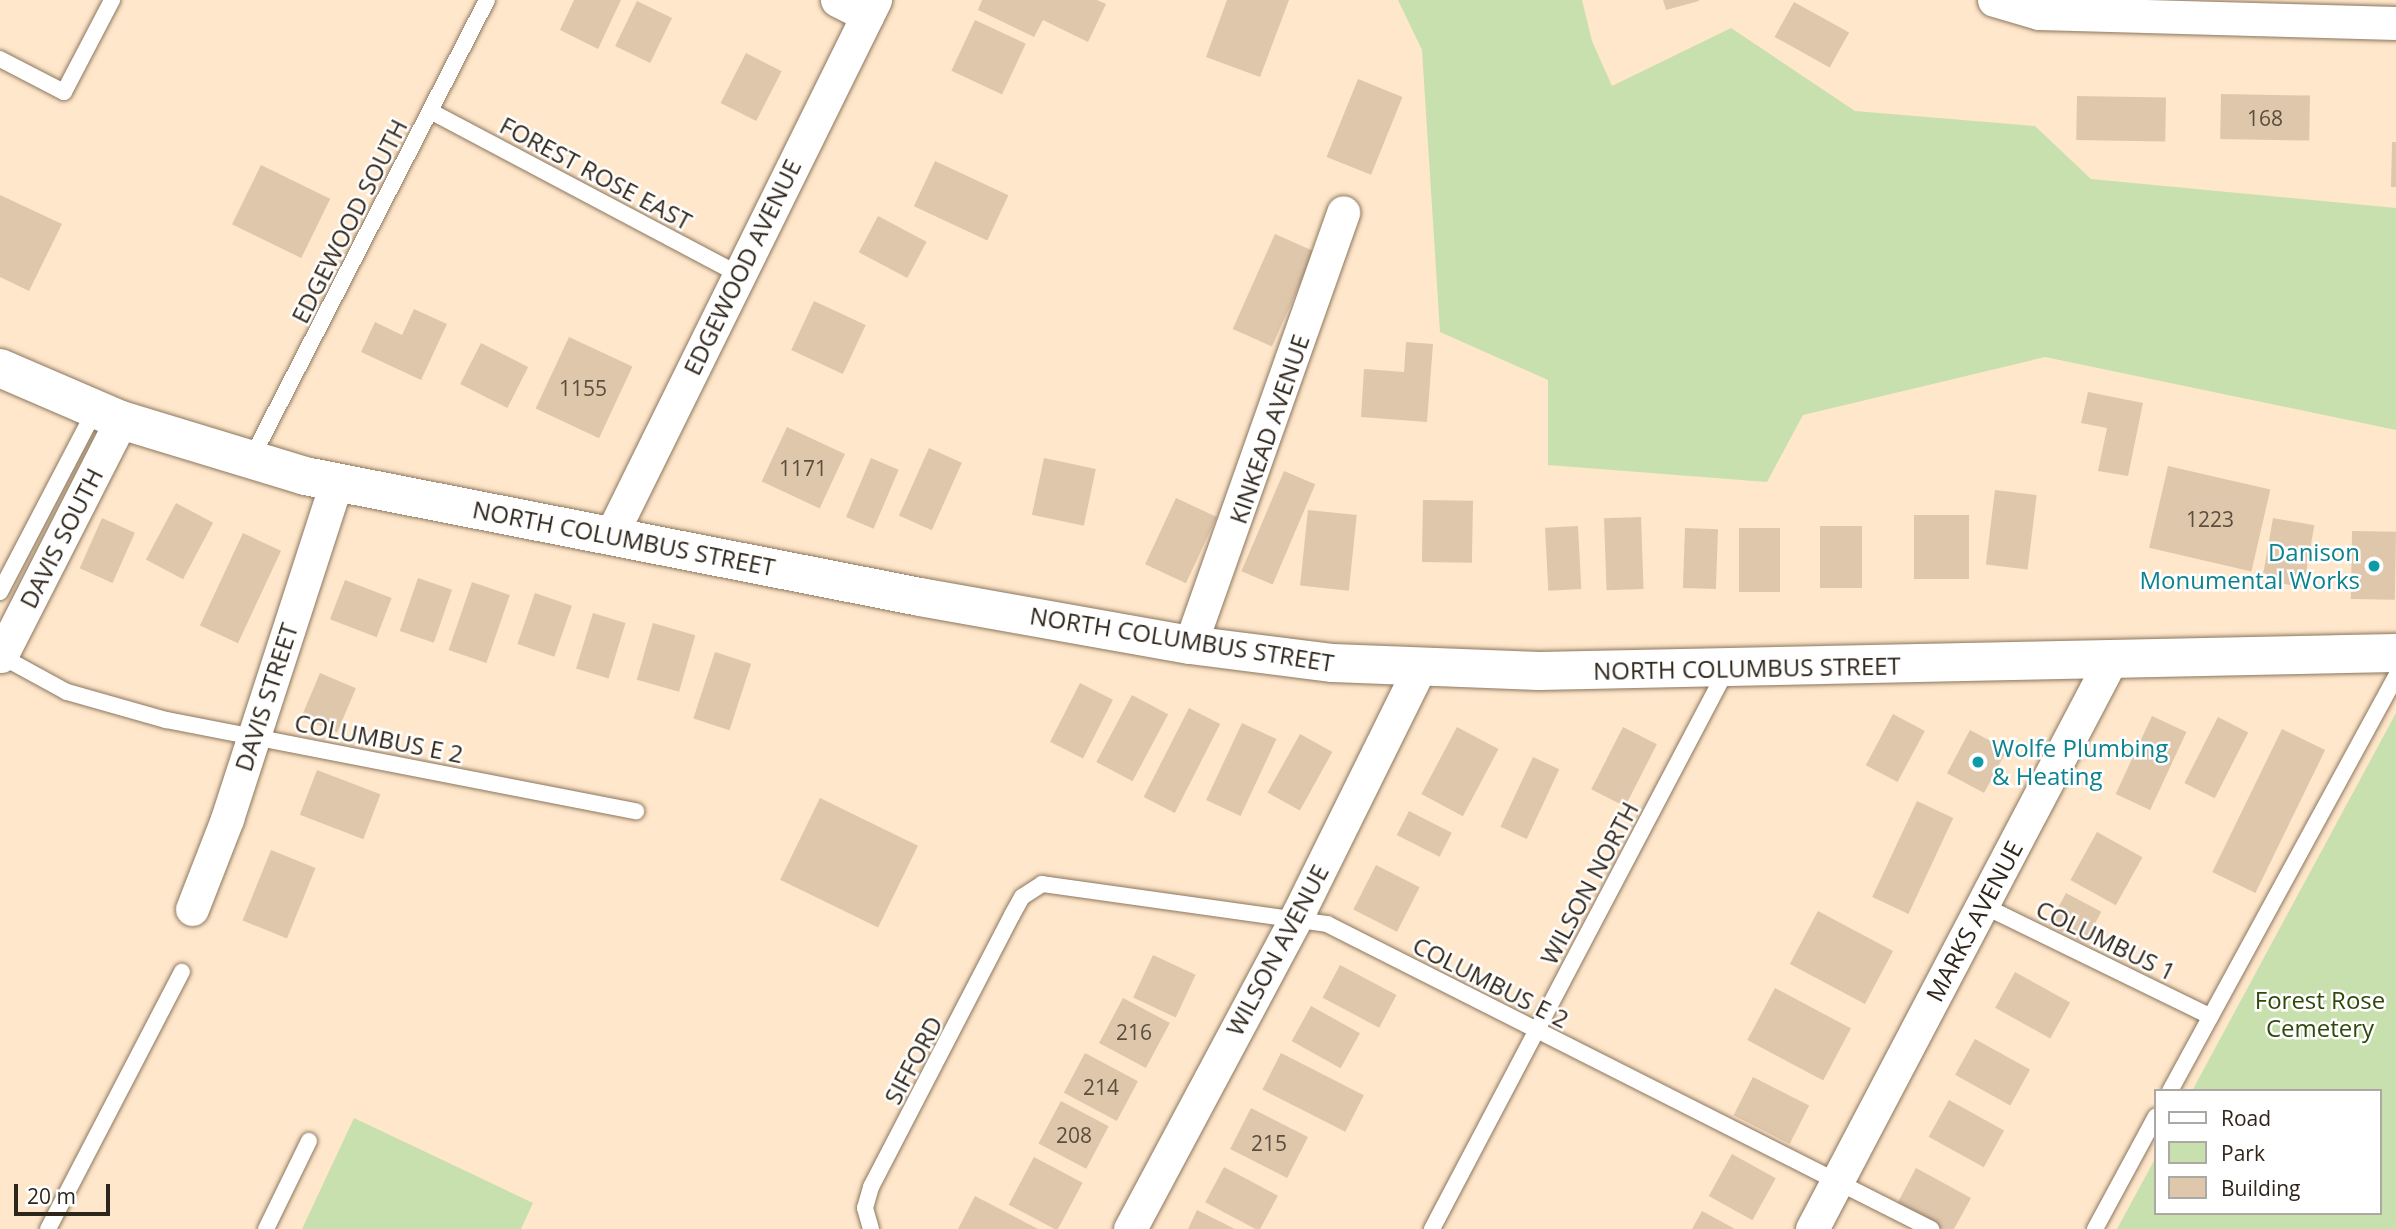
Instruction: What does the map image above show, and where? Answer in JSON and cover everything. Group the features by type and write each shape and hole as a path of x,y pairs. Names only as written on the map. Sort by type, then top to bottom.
{"main road":[{"name":"NORTH COLUMBUS STREET","path":"0,368 108,415 250,461 336,483 1190,645 1419,669 1727,669 2396,653"}],"street":[{"path":"837,0 871,8"},
{"path":"1994,0 2039,13 2220,9 2396,23"},
{"name":"EDGEWOOD AVENUE","path":"611,535 871,8"},
{"name":"KINKEAD AVENUE","path":"1190,645 1343,212"},
{"name":"DAVIS SOUTH","path":"1,656 108,415"},
{"name":"DAVIS STREET","path":"192,909 336,483"},
{"name":"MARKS AVENUE","path":"1812,1229 2111,660"},
{"name":"WILSON AVENUE","path":"1130,1229 1297,916 1419,669"}],"lane":[{"path":"0,59 64,92 112,0"},
{"name":"EDGEWOOD SOUTH","path":"250,461 432,112 487,0"},
{"name":"FOREST ROSE EAST","path":"432,112 738,274"},
{"path":"0,592 108,415"},
{"name":"COLUMBUS E 2","path":"1,656 67,692 166,720 636,811"},
{"name":"WILSON NORTH","path":"1432,1229 1727,669"},
{"path":"2171,1089 2396,676"},
{"name":"COLUMBUS E 2","path":"1012,915 1023,897 1042,884 1297,916 1326,924 1931,1229"},
{"name":"COLUMBUS 1","path":"1982,905 2210,1016"},
{"name":"SIFFORD","path":"871,1229 865,1208 871,1187 1012,915"},
{"path":"48,1229 182,972"},
{"path":"2095,1229 2154,1120"},
{"path":"266,1229 309,1141"}],"green space":[{"path":"1398,0 1582,0 1592,41 1612,86 1731,28 1855,111 2035,126 2091,179 2396,208 2396,430 2045,357 1803,415 1767,482 1548,465 1548,380 1440,332 1422,50"},
{"name":"Forest Rose Cemetery","path":"2396,713 2396,1229 2117,1229 2154,1161 2154,1215 2382,1215 2382,1089 2193,1089"},
{"path":"354,1118 533,1203 521,1229 302,1229"}],"building":[{"path":"574,0 621,0 598,49 560,30"},
{"path":"982,0 1097,0 1106,4 1088,42 1043,20 1034,37 978,10"},
{"path":"1227,0 1289,0 1260,77 1206,57"},
{"path":"1663,0 1699,0 1699,1 1666,10"},
{"path":"637,1 672,18 650,63 615,46"},
{"path":"1794,2 1849,33 1830,68 1775,37"},
{"path":"975,20 1026,44 1002,94 951,71"},
{"path":"746,53 782,71 756,121 721,103"},
{"path":"1358,79 1403,97 1371,175 1327,157"},
{"path":"2221,94 2310,96 2309,141 2220,139"},
{"path":"2077,96 2166,98 2165,142 2076,140"},
{"path":"2392,142 2396,142 2396,187 2391,187"},
{"path":"935,161 1008,195 987,241 914,206"},
{"path":"261,165 330,199 301,258 232,224"},
{"path":"0,195 62,224 29,291 0,277"},
{"path":"878,216 927,242 907,278 859,252"},
{"path":"1275,234 1314,251 1272,346 1233,329"},
{"path":"814,301 866,325 843,374 791,350"},
{"path":"414,309 447,324 421,380 361,352 375,322 402,335"},
{"path":"569,337 632,367 599,438 536,409"},
{"path":"1406,342 1433,344 1427,422 1361,417 1364,369 1404,372"},
{"path":"481,343 528,367 507,408 460,384"},
{"path":"2088,392 2143,403 2128,476 2098,471 2107,428 2081,423"},
{"path":"787,427 845,454 820,508 762,481"},
{"path":"929,448 962,463 932,530 899,516"},
{"path":"871,458 899,470 874,529 846,517"},
{"path":"1044,458 1096,469 1084,526 1032,515"},
{"path":"2168,466 2270,490 2251,571 2149,548"},
{"path":"1284,471 1315,484 1273,585 1241,571"},
{"path":"1995,490 2037,495 2028,570 1986,564"},
{"path":"1176,498 1217,517 1186,583 1145,564"},
{"path":"1423,500 1473,501 1472,563 1422,562"},
{"path":"176,503 213,523 183,579 146,560"},
{"path":"1308,510 1357,515 1349,591 1300,586"},
{"path":"1914,515 1969,515 1969,579 1914,579"},
{"path":"1641,517 1644,589 1607,590 1604,518"},
{"path":"102,518 135,533 113,583 80,568"},
{"path":"2273,518 2314,525 2303,587 2262,580"},
{"path":"1578,526 1581,589 1548,591 1545,528"},
{"path":"1820,526 1862,526 1862,588 1820,588"},
{"path":"1685,528 1718,529 1716,589 1683,588"},
{"path":"1739,528 1780,528 1780,592 1739,592"},
{"name":"Danison Monumental Works","path":"2352,531 2396,532 2395,600 2351,599"},
{"path":"243,533 281,551 238,643 200,625"},
{"path":"418,578 452,590 434,643 400,631"},
{"path":"345,580 392,598 377,637 330,619"},
{"path":"472,582 510,595 486,663 449,650"},
{"path":"535,593 572,606 554,657 517,644"},
{"path":"593,613 626,623 609,678 576,668"},
{"path":"653,623 695,635 679,692 637,680"},
{"path":"715,652 751,664 730,730 693,719"},
{"path":"320,673 356,688 337,732 301,717"},
{"path":"1080,683 1113,700 1083,759 1050,742"},
{"path":"1132,695 1168,714 1133,781 1096,762"},
{"path":"1189,708 1220,724 1175,813 1144,797"},
{"path":"1893,714 1925,731 1898,782 1866,765"},
{"path":"2152,716 2186,732 2150,810 2116,794"},
{"path":"2218,717 2248,732 2215,798 2184,783"},
{"path":"1242,723 1276,739 1241,816 1206,800"},
{"path":"1457,727 1498,749 1463,816 1421,794"},
{"path":"1623,727 1657,744 1625,807 1591,789"},
{"path":"2282,729 2325,750 2255,893 2212,872"},
{"name":"Wolfe Plumbing & Heating","path":"1970,730 2007,750 1984,793 1947,773"},
{"path":"1300,734 1332,752 1300,811 1268,793"},
{"path":"1533,757 1559,769 1527,839 1500,827"},
{"path":"317,770 380,794 363,839 300,815"},
{"path":"820,798 918,846 878,928 780,880"},
{"path":"1917,801 1953,818 1908,914 1872,897"},
{"path":"1409,811 1452,833 1440,857 1397,835"},
{"path":"2097,832 2142,857 2116,905 2070,880"},
{"path":"271,850 316,868 287,938 243,920"},
{"path":"1376,865 1420,887 1397,932 1353,910"},
{"path":"2066,893 2101,912 2084,944 2049,925"},
{"path":"1818,911 1893,951 1865,1004 1790,964"},
{"path":"1153,955 1196,975 1176,1017 1133,998"},
{"path":"1340,965 1397,995 1379,1028 1323,998"},
{"path":"2015,972 2070,1003 2050,1038 1995,1008"},
{"path":"1775,988 1851,1028 1823,1080 1747,1040"},
{"path":"1123,998 1170,1023 1146,1068 1099,1043"},
{"path":"1311,1006 1360,1033 1341,1068 1292,1041"},
{"path":"1975,1039 2030,1070 2010,1105 1955,1075"},
{"path":"1085,1053 1138,1081 1117,1121 1064,1093"},
{"path":"1281,1053 1364,1095 1345,1132 1262,1090"},
{"path":"1753,1077 1809,1106 1790,1144 1733,1115"},
{"path":"1949,1100 2004,1131 1984,1167 1929,1137"},
{"path":"1061,1101 1109,1126 1086,1169 1038,1143"},
{"path":"1251,1108 1308,1137 1287,1178 1230,1149"},
{"path":"1732,1154 1776,1178 1752,1220 1709,1196"},
{"path":"1034,1157 1083,1183 1058,1229 1009,1205"},
{"path":"1224,1167 1278,1196 1260,1229 1205,1202"},
{"path":"1916,1168 1971,1198 1954,1229 1942,1229 1897,1204"},
{"path":"975,1196 1038,1229 958,1229"},
{"path":"1197,1210 1235,1229 1188,1229"},
{"path":"1702,1211 1735,1229 1692,1229"}],"place":[{"name":"Danison Monumental Works","path":"2374,566"},
{"name":"Wolfe Plumbing & Heating","path":"1978,762"}]}
